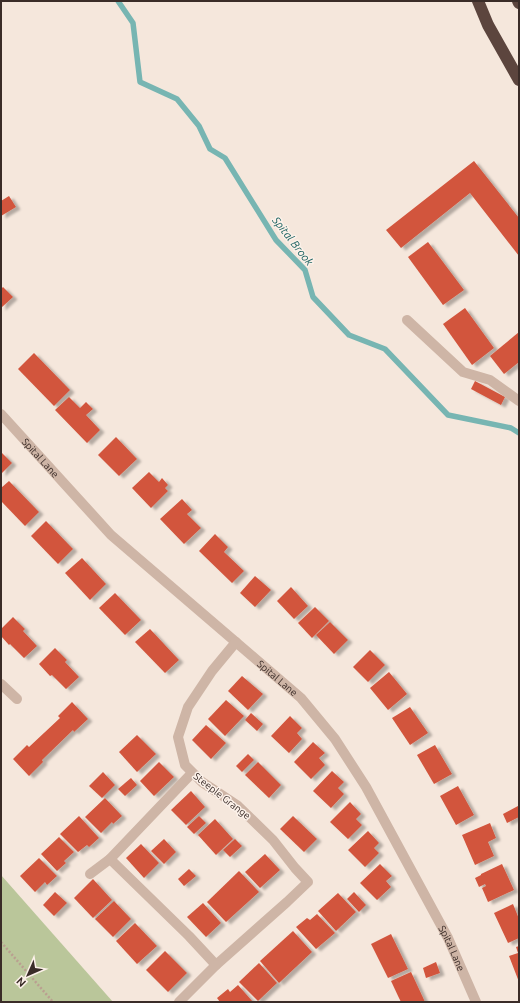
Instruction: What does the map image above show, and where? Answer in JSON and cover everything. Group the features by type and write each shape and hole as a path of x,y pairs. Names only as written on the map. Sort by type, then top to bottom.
{"highway":[{"path":"478,1 488,25 519,80"}],"street":[{"path":"407,320 463,372 490,380 519,401"},
{"name":"Spital Lane","path":"1,414 110,535 301,698 335,739 366,787 448,938 476,1002"},
{"name":"Steeple Grange","path":"216,965 308,882 273,840 238,806 202,782 185,765 178,738 188,707 212,671 236,642"},
{"path":"1,684 17,699"},
{"path":"90,874 110,859 192,773"},
{"path":"110,859 189,936 216,965 179,1002"}],"path":[{"path":"1,942 53,1002"}],"green space":[{"path":"1,875 113,1002 1,1002"}],"building":[{"path":"474,161 519,218 519,256 470,193 401,248 386,230"},
{"path":"9,196 16,207 1,216 1,201"},
{"path":"428,242 464,290 443,305 408,257"},
{"path":"3,287 13,297 1,308 1,289"},
{"path":"465,308 494,348 472,365 443,324"},
{"path":"519,332 519,362 504,374 490,356"},
{"path":"34,353 70,390 54,406 18,369"},
{"path":"475,381 505,397 501,405 471,389"},
{"path":"69,397 80,408 86,402 93,409 86,415 100,430 87,443 55,410"},
{"path":"116,437 137,459 119,476 98,455"},
{"path":"1,452 12,463 1,474"},
{"path":"149,472 159,482 162,478 168,485 165,488 168,491 151,508 132,488"},
{"path":"9,481 39,512 25,526 1,501 1,488"},
{"path":"182,499 192,510 187,514 201,528 184,544 160,519"},
{"path":"46,521 73,549 58,564 31,536"},
{"path":"215,534 228,547 224,552 244,571 232,583 199,551"},
{"path":"82,558 106,584 90,600 65,573"},
{"path":"255,576 271,590 255,607 240,593"},
{"path":"291,587 308,606 294,619 277,601"},
{"path":"115,593 141,620 125,635 99,608"},
{"path":"315,607 329,621 312,638 298,623"},
{"path":"13,617 25,629 23,631 37,646 24,658 1,636 1,629"},
{"path":"330,622 348,640 334,654 316,635"},
{"path":"150,629 179,660 165,673 135,642"},
{"path":"55,648 67,660 65,662 79,677 66,689 52,675 50,676 39,664"},
{"path":"370,650 385,665 368,682 353,667"},
{"path":"389,672 407,694 388,710 370,688"},
{"path":"242,676 263,694 248,710 228,691"},
{"path":"226,700 244,716 225,736 208,719"},
{"path":"72,702 88,719 74,732 73,730 42,760 43,762 29,776 13,759 27,745 29,747 60,718 58,716"},
{"path":"410,707 428,733 410,745 392,718"},
{"path":"251,713 263,724 257,731 245,720"},
{"path":"290,716 302,728 297,733 302,739 289,753 271,736"},
{"path":"206,725 226,743 211,759 192,740"},
{"path":"137,735 156,754 137,772 119,752"},
{"path":"313,742 325,753 319,758 325,765 311,779 294,762"},
{"path":"435,745 452,774 434,784 417,755"},
{"path":"248,754 254,760 242,772 236,766"},
{"path":"159,762 174,777 154,796 140,781"},
{"path":"258,762 281,785 269,798 245,775"},
{"path":"332,771 344,782 338,788 344,794 331,808 313,791"},
{"path":"103,772 115,785 102,798 89,786"},
{"path":"131,778 137,785 125,796 118,789"},
{"path":"458,786 474,815 456,825 440,796"},
{"path":"191,791 205,807 186,825 171,810"},
{"path":"105,798 122,816 113,824 112,822 101,833 85,817"},
{"path":"350,802 361,814 356,819 362,825 348,839 330,822"},
{"path":"518,806 519,817 507,823 503,814"},
{"path":"79,816 99,838 89,847 87,845 78,852 60,834"},
{"path":"199,816 206,823 194,834 187,827"},
{"path":"293,816 317,839 304,852 280,829"},
{"path":"215,819 233,839 216,855 198,835"},
{"path":"490,823 496,838 488,842 494,856 475,865 462,835"},
{"path":"368,831 379,843 374,848 379,853 365,867 348,850"},
{"path":"59,837 74,852 64,861 66,863 57,871 41,854"},
{"path":"164,839 176,852 164,864 151,851"},
{"path":"235,839 242,846 230,857 223,850"},
{"path":"141,844 159,863 144,878 126,858"},
{"path":"265,854 280,870 260,888 245,872"},
{"path":"39,858 57,876 47,885 45,882 35,892 20,876"},
{"path":"380,864 392,876 386,881 391,887 377,900 360,883"},
{"path":"502,864 514,890 488,902 482,888 486,886 485,884 479,887 475,878"},
{"path":"189,869 196,876 184,886 178,879"},
{"path":"239,871 259,892 226,922 207,902"},
{"path":"93,879 112,900 93,918 74,898"},
{"path":"55,892 67,903 54,916 43,905"},
{"path":"354,892 366,905 359,912 347,899"},
{"path":"338,893 356,912 336,931 318,911"},
{"path":"114,901 131,919 113,937 95,919"},
{"path":"203,903 221,923 206,937 187,917"},
{"path":"513,904 519,919 519,938 508,943 494,913"},
{"path":"317,914 335,933 316,949 296,927 307,918 310,920"},
{"path":"135,923 157,946 137,964 116,941"},
{"path":"293,931 312,952 279,983 260,961"},
{"path":"391,934 408,969 388,978 371,944"},
{"path":"519,946 519,982 509,956 518,953 516,947"},
{"path":"165,951 187,973 168,992 146,970"},
{"path":"436,962 440,973 426,978 423,968"},
{"path":"259,963 277,983 258,1001 239,982"},
{"path":"411,972 425,1002 401,1002 391,981"},
{"path":"238,985 253,1002 220,1002 217,998 228,989 230,992"}],"waterway":[{"name":"Spital Brook","path":"118,1 133,23 140,82 177,99 199,126 210,149 225,158 276,240 305,270 313,297 349,335 385,349 448,415 511,428 519,433"}]}
